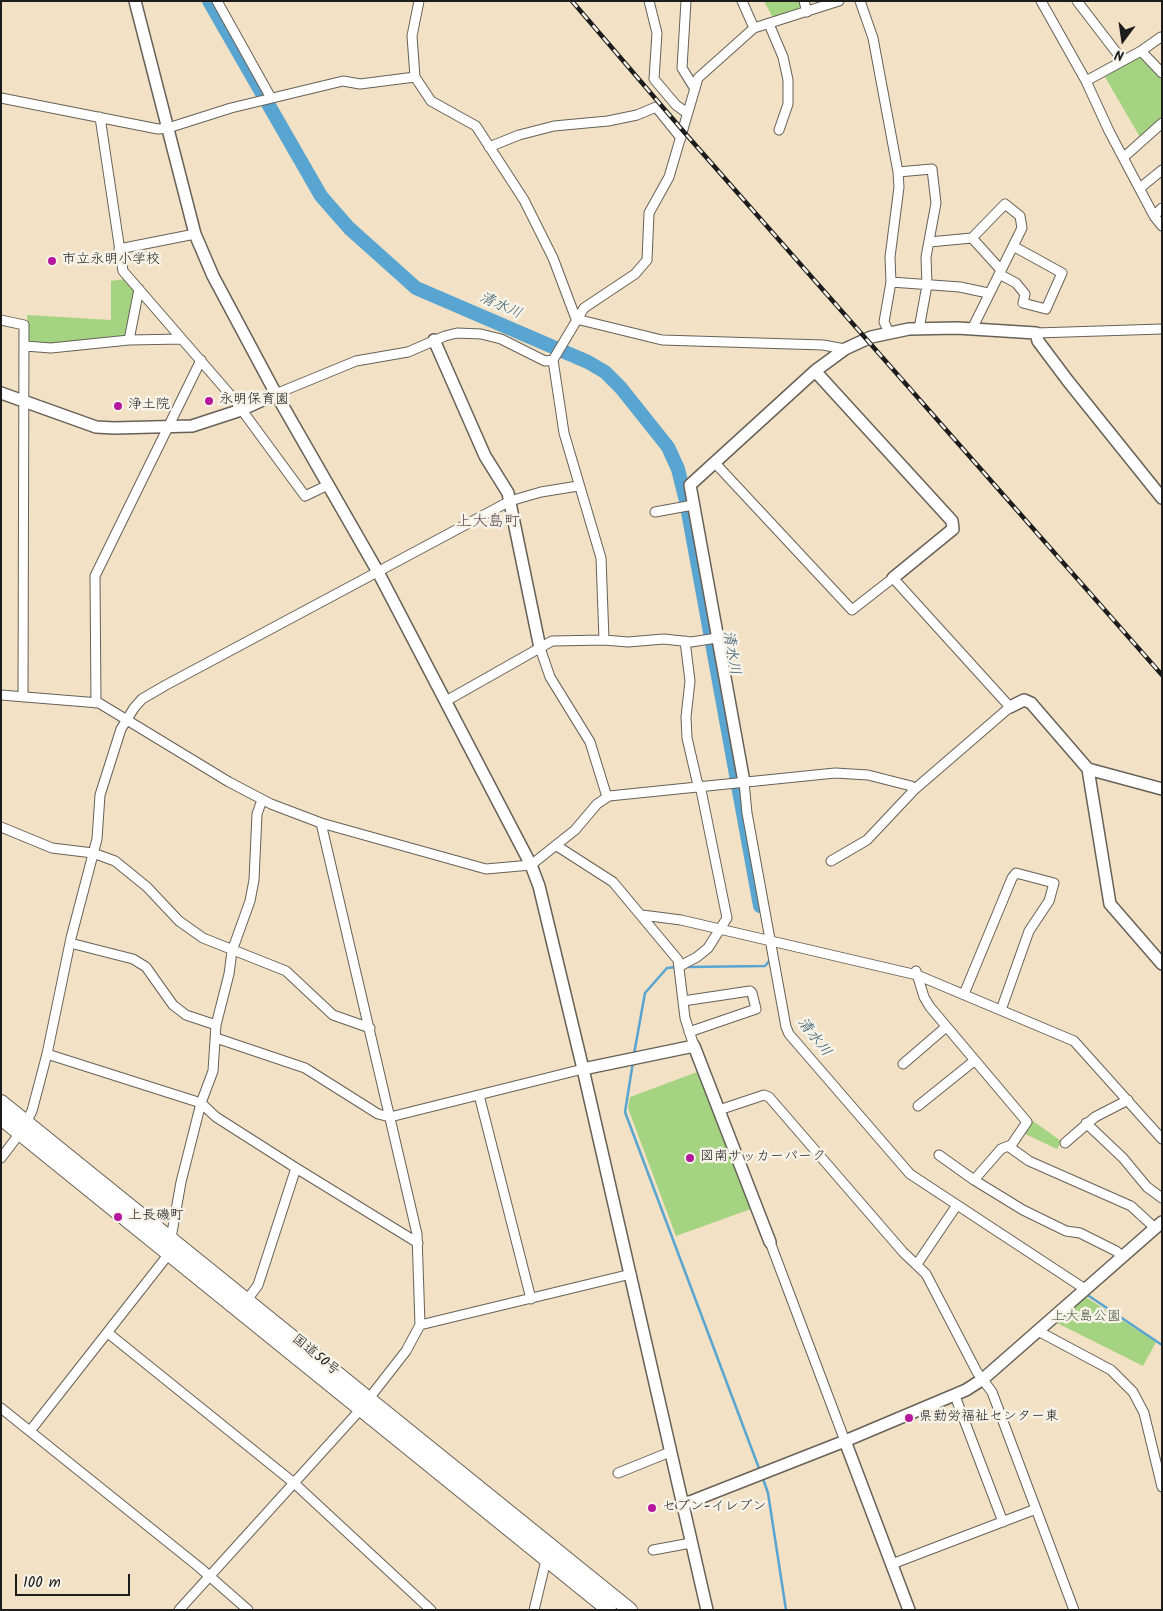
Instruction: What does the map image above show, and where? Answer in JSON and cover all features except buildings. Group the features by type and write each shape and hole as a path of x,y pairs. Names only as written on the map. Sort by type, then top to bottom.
{"highway":[{"name":"国道50号","path":"1,1102 24,1128 168,1255 364,1405 549,1553 630,1610"},
{"name":"国道50号","path":"1,1118 24,1128 172,1240 247,1300 364,1405"},
{"name":"国道50号","path":"549,1553 609,1610"}],"street":[{"path":"135,1 195,234 213,276 378,572 532,865 583,1069 707,1610"},
{"path":"217,1 272,98"},
{"path":"419,1 412,36 415,77 431,101 476,126 524,200 553,258 576,319"},
{"path":"649,1 657,33 654,79 676,105 687,113"},
{"path":"686,1 682,68 695,89"},
{"path":"742,1 754,28"},
{"path":"804,1 807,12"},
{"path":"604,640 602,565 578,486 561,418 553,360 584,308 635,274 647,260 649,213 669,178 698,78 754,28 839,1"},
{"path":"860,1 873,38 898,172 899,187 890,257 891,282 884,322 889,332"},
{"path":"1053,1 1043,4 1086,81 1109,131 1154,216 1162,226"},
{"path":"1077,1 1122,62"},
{"path":"768,24 784,57 788,80 788,104 779,130"},
{"path":"1086,81 1141,51 1161,37"},
{"path":"1141,51 1162,73"},
{"path":"1,98 158,129 168,128 272,98 343,81 360,84 415,77"},
{"path":"489,146 519,135 554,126 608,121 637,115 656,107 681,138"},
{"path":"100,117 123,271 201,360 306,496 328,485"},
{"path":"1124,157 1162,123"},
{"path":"898,172 932,169 936,202 926,257 927,285 919,329"},
{"path":"1140,188 1162,170"},
{"path":"929,242 972,238 1006,204 1020,216 1022,228 988,293 972,329"},
{"path":"1154,216 1162,208"},
{"path":"119,249 195,234"},
{"path":"972,238 1000,272 1016,283 1025,294 1024,303 1046,309 1062,273 1013,246"},
{"path":"891,282 960,287 988,293"},
{"path":"129,340 139,289"},
{"path":"576,319 662,340 822,345 845,349"},
{"path":"1,320 24,324 23,697"},
{"path":"1084,1289 910,1174 789,1034 768,940 747,813 689,506 690,485 815,371 845,349 870,337 889,332 919,329 972,329 1036,333 1162,329"},
{"path":"1,393 96,427 192,426 241,410 277,393 356,361 408,352 434,340 458,333 487,335 511,342 546,361 553,360"},
{"path":"1036,333 1038,341 1062,373 1162,498"},
{"path":"25,346 51,348 129,340 182,339"},
{"path":"434,340 485,456 505,485 510,501 540,648 550,678 590,742 607,797"},
{"path":"96,702 95,576 201,360"},
{"path":"714,462 852,610 953,529 952,521 815,371"},
{"path":"1,1158 24,1128 47,1054 70,943 97,839 100,794 111,757 134,708 150,694 510,501 527,495 578,486"},
{"path":"655,512 689,506"},
{"path":"893,578 1010,707"},
{"path":"446,701 552,641 604,640 628,642 664,639 686,641 713,638"},
{"path":"680,966 702,953 726,923 727,912 686,727 690,681 686,641"},
{"path":"1,696 96,702 262,800 321,823 486,869 532,865 557,846 607,797 832,773 862,774 910,786 915,789"},
{"path":"831,861 867,840 915,789 1010,707 1024,700 1031,703 1088,769 1110,904 1162,964"},
{"path":"1088,769 1162,789"},
{"path":"30,1431 108,1334 168,1255 181,1182 200,1103 213,1071 216,1025 229,974 232,951 250,901 254,880 257,814 262,800"},
{"path":"179,1610 364,1405 406,1351 420,1325 418,1243 370,1028 321,823"},
{"path":"1,827 52,848 93,852 115,861 147,886 166,908 187,927 203,938 286,971 333,1015 370,1028"},
{"path":"557,846 614,882 670,949 680,966 683,1001 689,1032 909,1610"},
{"path":"964,994 1012,878 1016,873 1054,883 1049,901 1029,931 1001,1010"},
{"path":"642,915 673,918 916,973 1077,1043 1162,1139"},
{"path":"70,943 133,959 146,967 173,1005 186,1014 216,1025"},
{"path":"916,973 924,997 946,1027 1027,1122 1010,1147"},
{"path":"683,1001 750,991 756,1009 689,1032"},
{"path":"903,1064 946,1027"},
{"path":"216,1038 304,1068 378,1114 390,1117 583,1069 694,1046"},
{"path":"47,1054 200,1103 216,1117 418,1243"},
{"path":"918,1106 974,1061"},
{"path":"480,1095 531,1299"},
{"path":"719,1110 764,1095 769,1097 903,1252 926,1274 977,1372 992,1392 1074,1610"},
{"path":"1065,1143 1086,1123 1128,1100"},
{"path":"1086,1123 1123,1158 1147,1187 1162,1198"},
{"path":"682,1505 955,1396 983,1379 1158,1225 1131,1206 1029,1161 1006,1145 974,1180"},
{"path":"939,1155 974,1180 1023,1210 1066,1230 1080,1233 1116,1251 1122,1256"},
{"path":"247,1300 258,1285 296,1168"},
{"path":"917,1264 957,1205"},
{"path":"420,1325 631,1274"},
{"path":"1038,1330 1110,1370 1133,1392 1144,1413 1162,1487"},
{"path":"108,1334 294,1483 432,1610"},
{"path":"955,1396 1003,1522"},
{"path":"1,1408 210,1576 248,1610"},
{"path":"618,1473 670,1452"},
{"path":"892,1564 1036,1509"},
{"path":"653,1550 691,1543"},
{"path":"534,1610 549,1553"}],"green space":[{"path":"764,1 801,1 801,11 773,18"},
{"path":"1136,57 1142,58 1162,80 1162,118 1140,137 1105,77"},
{"path":"125,279 135,290 125,338 53,346 28,344 27,315 111,320 111,281"},
{"name":"図南サッカーパーク","path":"700,1071 751,1209 676,1236 628,1108 630,1097"},
{"path":"1033,1121 1061,1141 1057,1149 1023,1133"},
{"name":"上大島公園","path":"1084,1296 1156,1342 1143,1366 1055,1322"}],"waterway":[{"name":"清水川","path":"209,1 321,196 349,228 416,288 588,362 605,372 621,388 668,447 678,469 686,501 760,906"},
{"path":"686,967 765,966 770,960"},
{"path":"634,1054 645,993 667,968 676,967"},
{"path":"633,1062 625,1112 760,1471"},
{"name":"清水川","path":"1086,1294 1162,1345"},
{"path":"762,1476 768,1493 786,1610"}],"railway":[{"path":"572,1 684,132 1162,675"}],"place":[{"name":"市立永明小学校","path":"52,261"},
{"name":"永明保育園","path":"209,401"},
{"name":"浄土院","path":"118,406"},
{"name":"図南サッカーパーク","path":"690,1158"},
{"name":"上長磯町","path":"118,1217"},
{"name":"県勤労福祉センター東","path":"909,1418"},
{"name":"セブン-イレブン","path":"652,1508"}],"district":[{"name":"上大島町","path":"488,523"}]}
